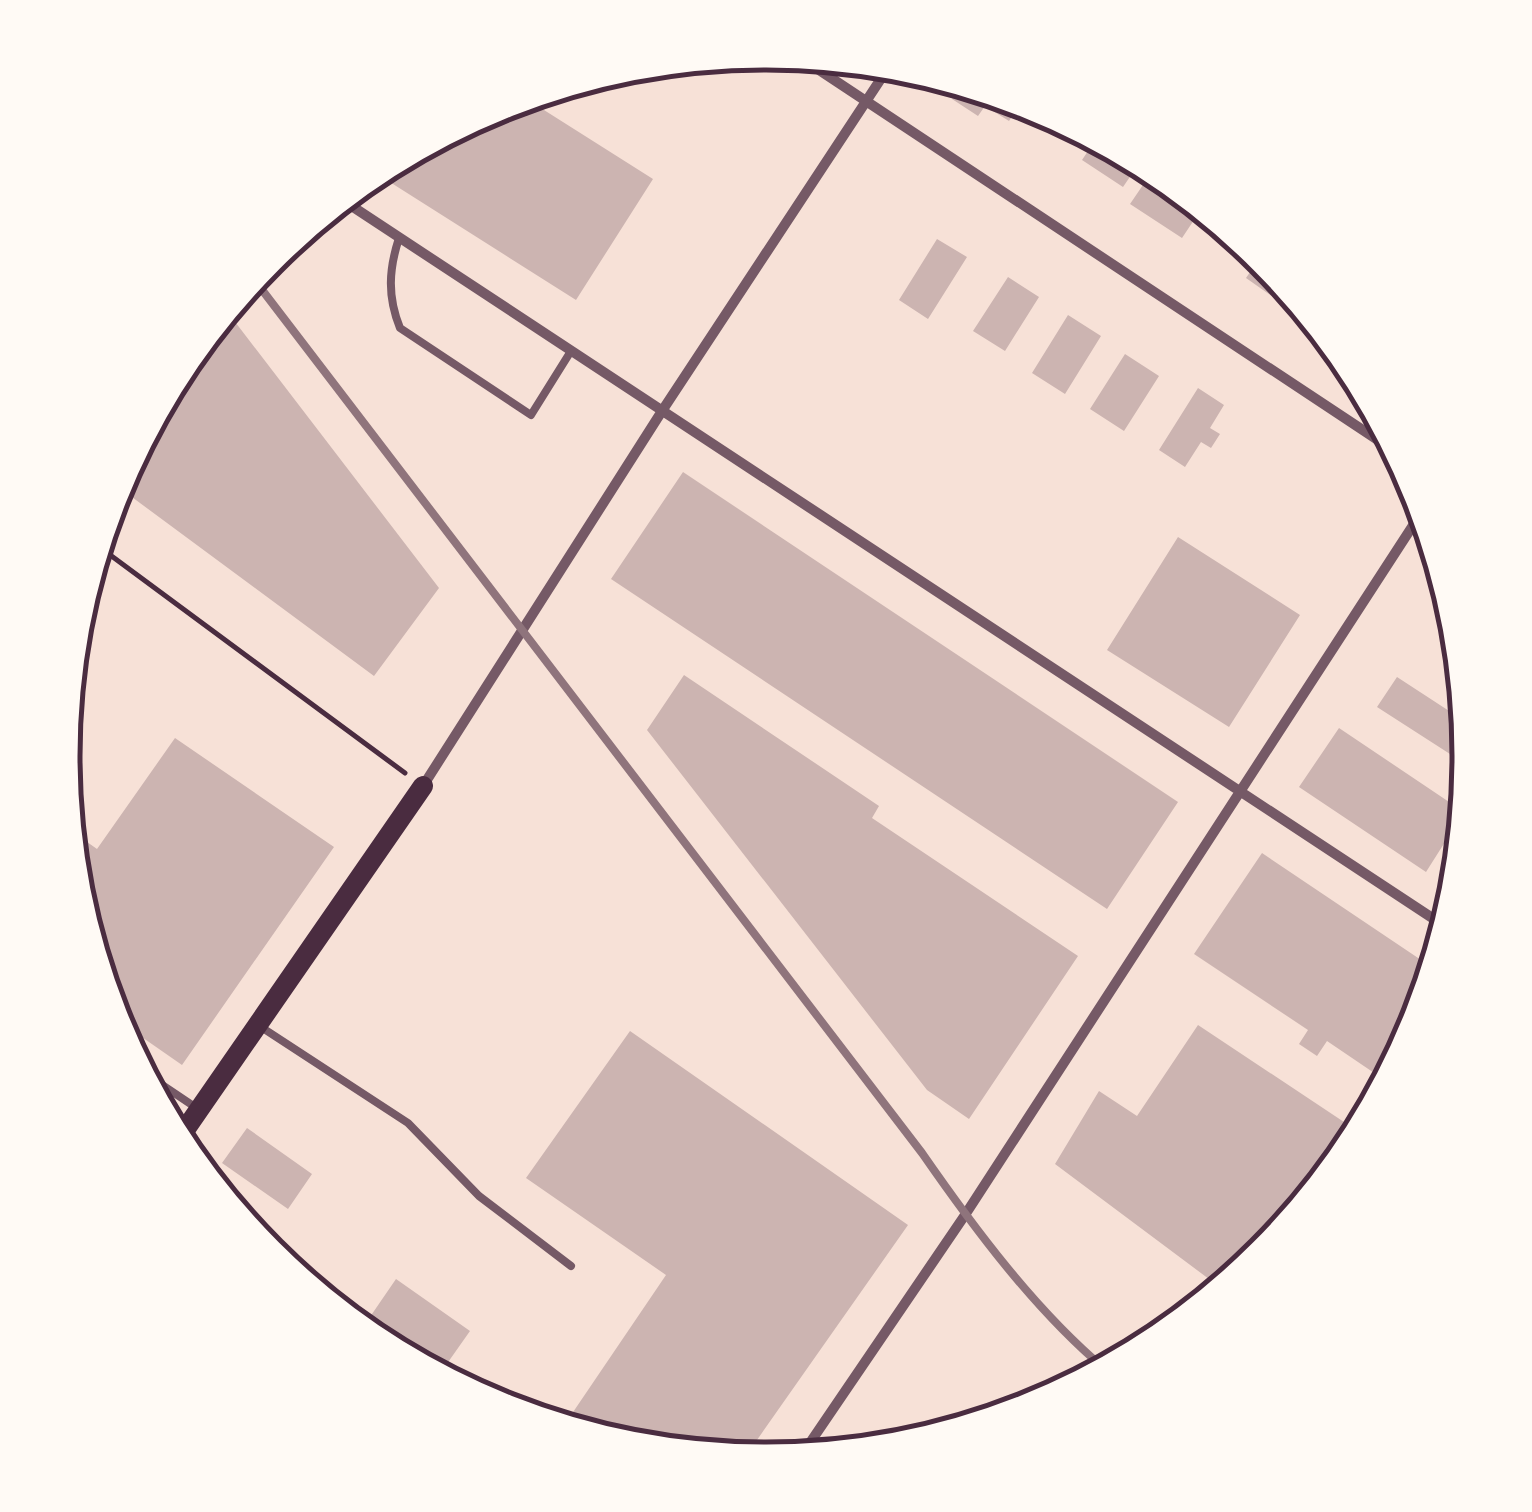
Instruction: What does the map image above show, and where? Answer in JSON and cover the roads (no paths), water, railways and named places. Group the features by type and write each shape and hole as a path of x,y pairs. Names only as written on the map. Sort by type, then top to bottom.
{"main road":[{"path":"188,1124 423,786"}],"street":[{"path":"823,72 1373,437"},
{"path":"423,786 662,411 880,80"},
{"path":"354,208 1433,918"},
{"path":"811,1441 965,1214 1413,526"}],"lane":[{"path":"400,238 390,284 392,309 400,328 531,415 570,351"},
{"path":"257,1024 408,1123 479,1196 571,1266"},
{"path":"166,1087 198,1109"}],"railway":[{"path":"263,291 984,1239 1030,1295 1093,1358"}]}
